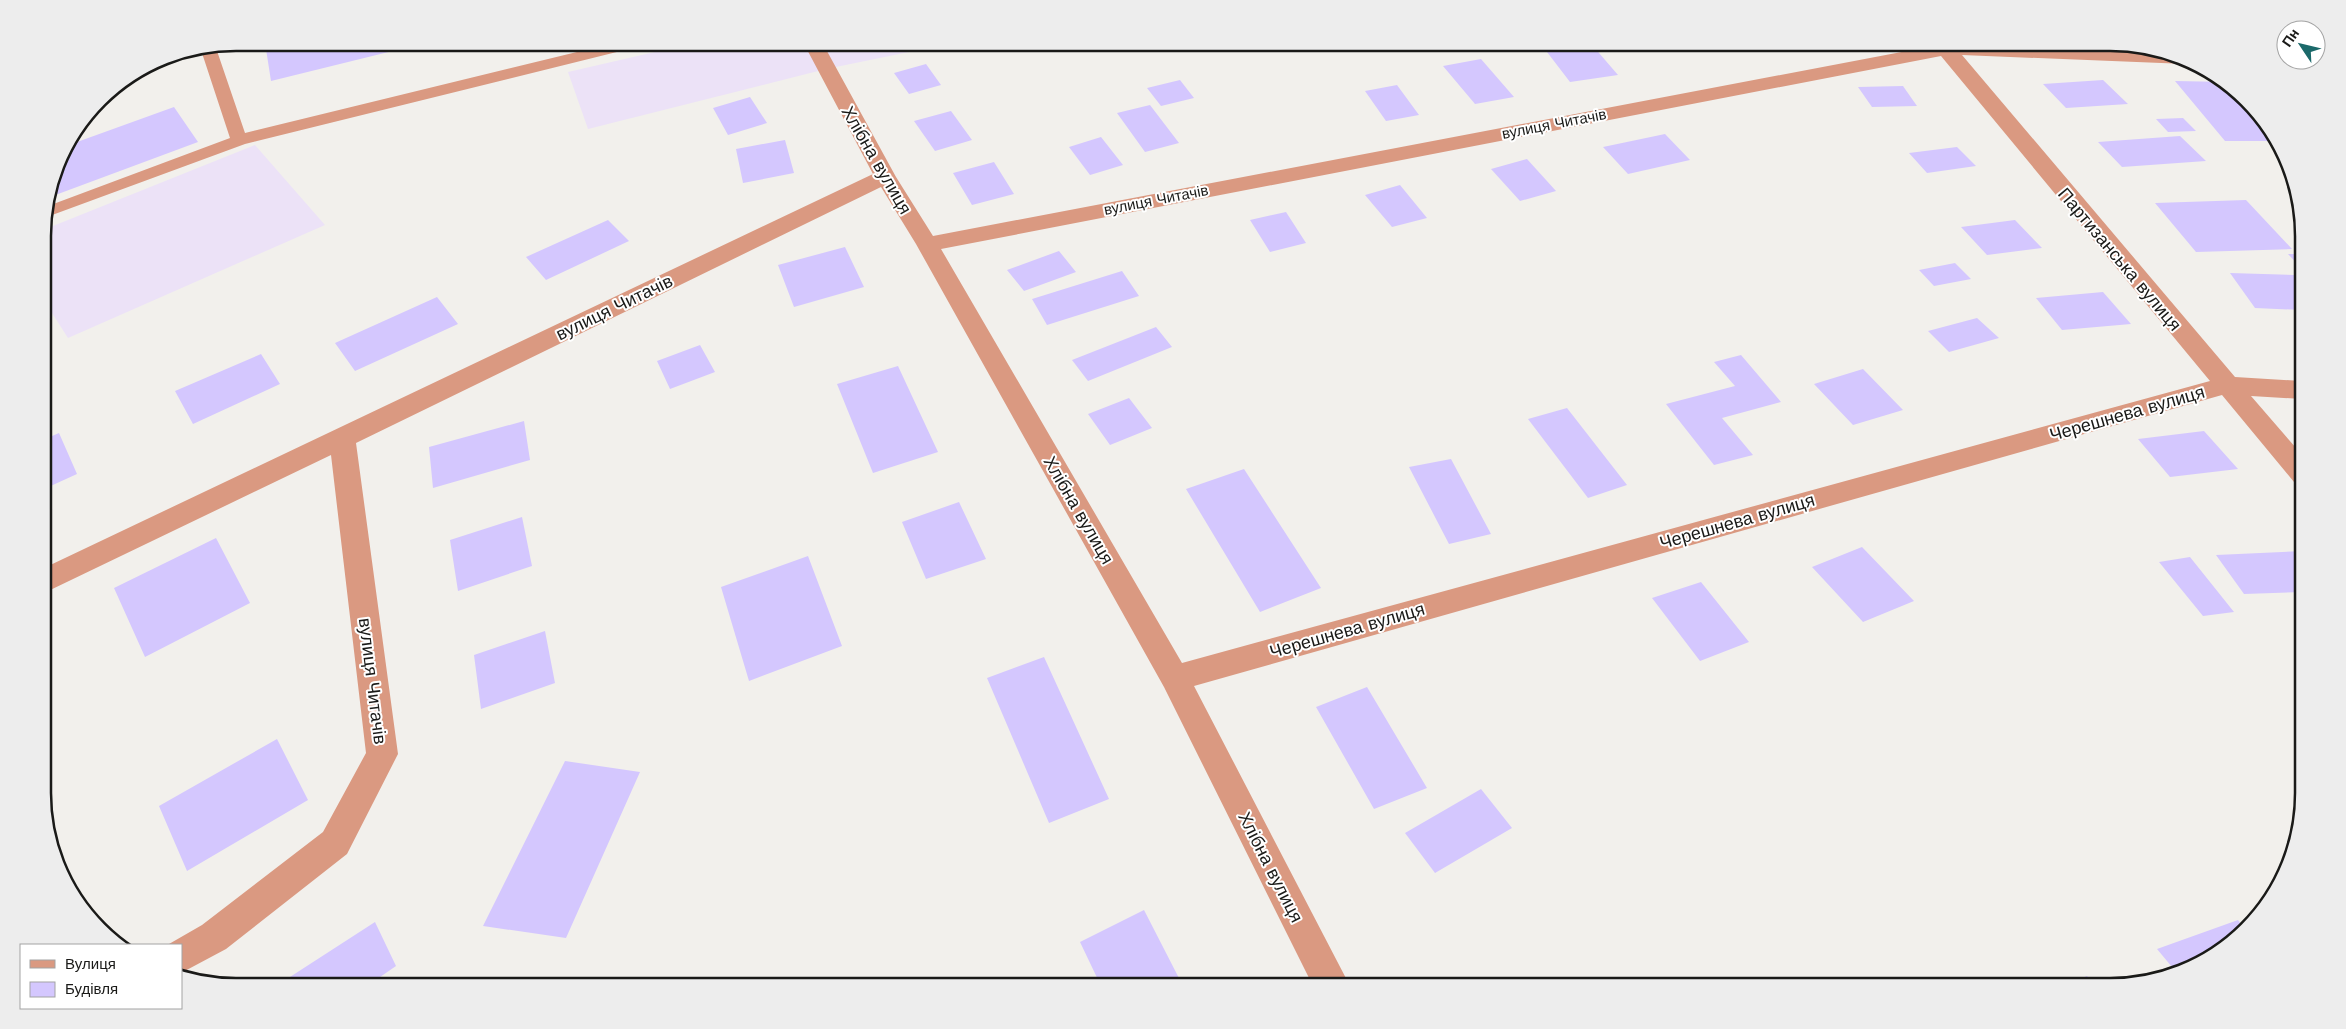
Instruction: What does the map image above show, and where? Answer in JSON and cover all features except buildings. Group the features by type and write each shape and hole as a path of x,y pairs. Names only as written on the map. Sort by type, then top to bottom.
{"street":[{"name":"Хлібна вулиця","path":"817,51 885,177 927,244 1175,678 1328,978"},
{"name":"вулиця Читачів","path":"927,244 1916,51"},
{"name":"Партизанська вулиця","path":"1946,51 2295,466"},
{"name":"вулиця Читачів","path":"2044,51 2151,56"},
{"name":"вулиця Читачів","path":"51,578 885,177"},
{"name":"Черешнева вулиця","path":"1175,678 2226,385 2295,390"},
{"name":"вулиця Читачів","path":"182,955 214,937 335,842 382,754 342,437"}],"lane":[{"path":"53,210 239,140 602,51"},
{"path":"210,53 239,140"}],"shaded area":[{"path":"659,51 914,51 826,69 588,129 568,72"},
{"path":"255,145 325,225 68,338 51,311 52,226"}]}
